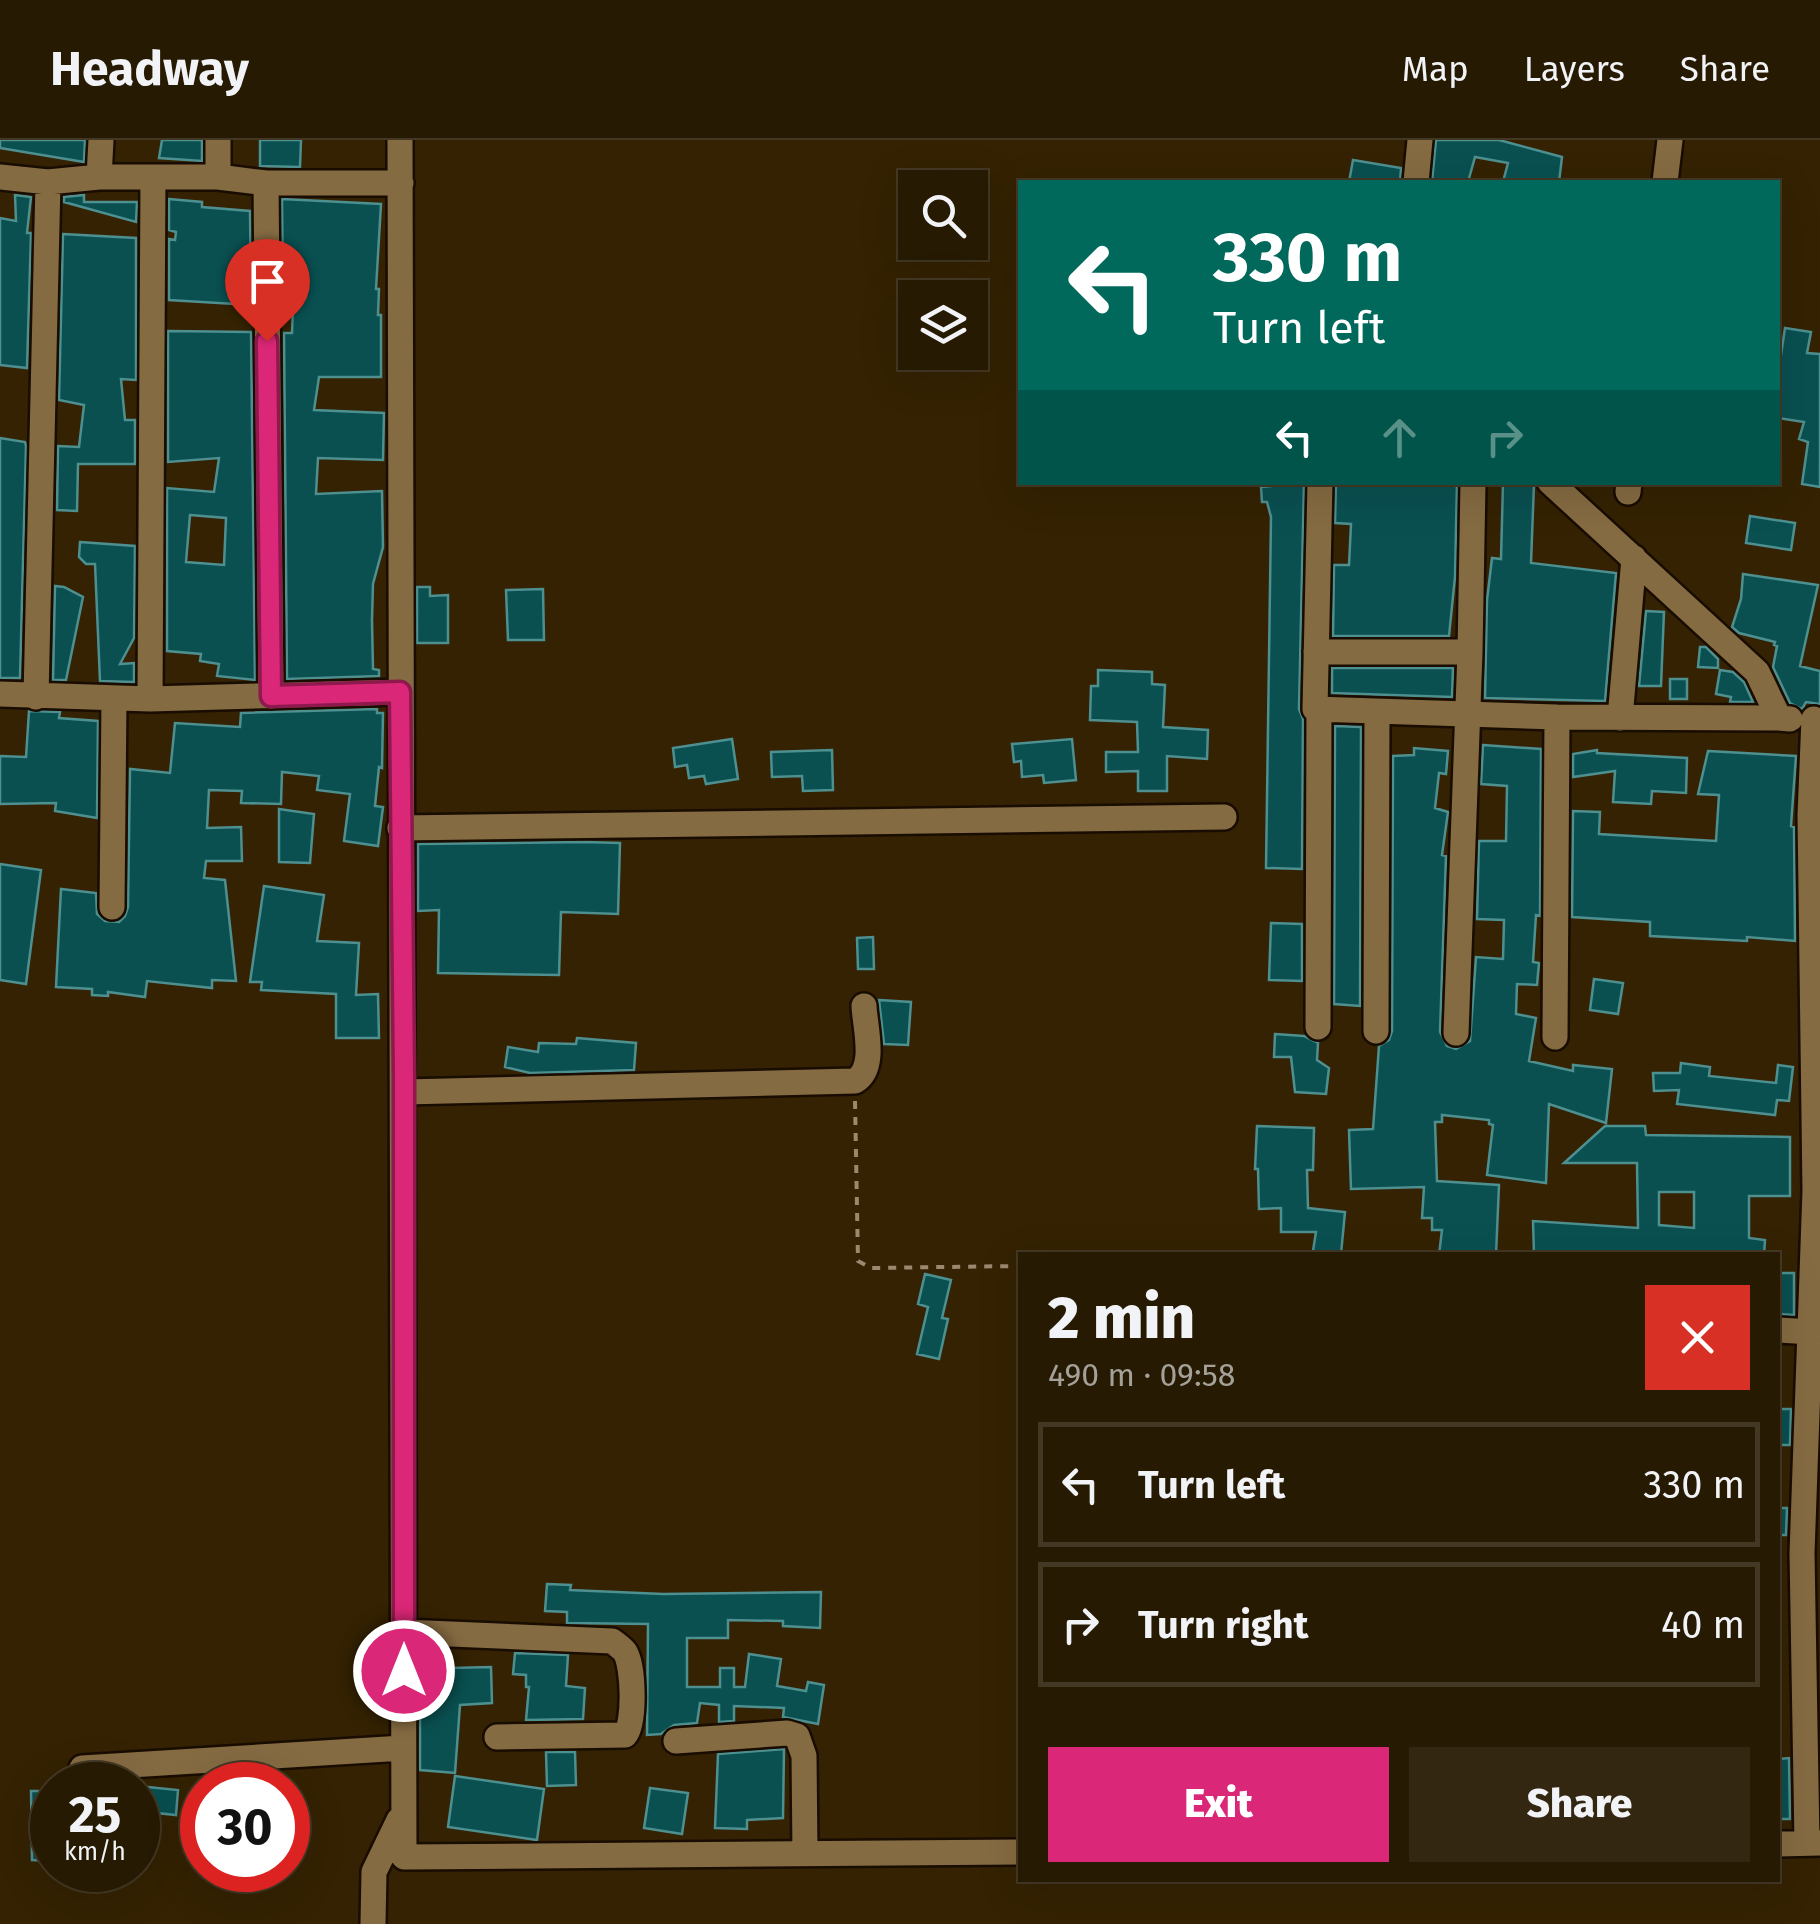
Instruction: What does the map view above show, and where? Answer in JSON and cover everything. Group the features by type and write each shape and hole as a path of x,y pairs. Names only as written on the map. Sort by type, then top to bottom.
{"street":[{"path":"99,177 101,140"},
{"path":"218,140 218,177"},
{"path":"400,140 404,1856 1018,1852"},
{"path":"1416,180 1420,140"},
{"path":"1665,180 1670,140"},
{"path":"0,177 48,182 99,177 218,177 266,184 400,183"},
{"path":"150,699 153,178"},
{"path":"36,697 48,182"},
{"path":"266,184 271,696"},
{"path":"1320,485 1315,709 1817,720 1810,815 1815,1192 1802,1552 1814,1843 1780,1844"},
{"path":"1456,1033 1473,485"},
{"path":"1553,485 1757,672 1779,718"},
{"path":"1620,718 1634,558"},
{"path":"1316,652 1470,652"},
{"path":"0,694 150,699 400,692"},
{"path":"112,908 114,699"},
{"path":"1318,1026 1319,709"},
{"path":"1376,1031 1377,712"},
{"path":"1555,1037 1556,717"},
{"path":"400,828 1224,817"},
{"path":"404,1092 856,1082 868,1064 864,1006"},
{"path":"1780,1330 1811,1332"},
{"path":"404,1632 612,1642 625,1651 630,1668 632,1726 625,1735 497,1736"},
{"path":"676,1740 788,1733 797,1736 804,1756 804,1853"},
{"path":"160,1763 403,1748"},
{"path":"373,1924 374,1872 403,1812"}],"path":[{"path":"856,1082 858,1261 871,1268 1018,1266"}],"building":[{"path":"0,140 85,140 84,162 0,148"},
{"path":"162,140 202,140 202,161 159,158"},
{"path":"260,140 301,140 300,167 260,166"},
{"path":"1436,140 1499,140 1562,157 1559,180 1504,180 1508,163 1475,157 1469,180 1432,180"},
{"path":"1353,160 1401,168 1400,180 1349,180"},
{"path":"15,195 31,197 27,233 31,233 27,368 0,365 0,218 16,221"},
{"path":"84,195 84,202 137,202 136,222 64,202 64,197"},
{"path":"169,199 202,202 202,207 250,211 251,305 169,300 169,239 175,240 176,232 169,230"},
{"path":"282,199 381,204 376,289 381,315 381,377 319,377 314,410 384,413 383,460 318,458 316,494 382,491 383,547 373,584 372,620 373,669 379,670 379,676 287,679 284,333 292,333 293,308 283,307"},
{"path":"63,234 136,238 136,380 121,379 125,420 135,420 135,464 78,464 77,511 57,510 58,446 79,447 84,405 59,400"},
{"path":"1785,328 1811,332 1807,353 1820,354 1820,487 1802,484 1808,442 1799,439 1804,422 1780,418 1780,362"},
{"path":"168,331 251,332 255,680 217,676 219,664 200,661 201,654 167,651 167,488 214,492 219,458 168,462","holes":["190,515 226,518 224,565 186,562"]},
{"path":"0,438 25,442 26,446 20,678 0,678"},
{"path":"1304,485 1299,709 1303,719 1302,869 1266,868 1271,517 1267,502 1262,502 1261,487"},
{"path":"1336,485 1457,485 1449,636 1333,636 1334,565 1349,565 1351,524 1335,523"},
{"path":"1503,485 1534,485 1531,563 1616,573 1605,701 1485,698 1487,600 1492,558 1501,559"},
{"path":"1750,516 1795,523 1791,550 1746,543"},
{"path":"80,542 135,546 134,638 120,664 134,663 134,682 100,681 95,564 86,564 79,557"},
{"path":"1743,574 1818,585 1800,666 1820,671 1820,704 1806,702 1802,709 1790,703 1773,667 1775,642 1739,633 1732,627 1741,599"},
{"path":"55,586 83,597 66,680 53,680"},
{"path":"417,587 430,587 430,596 448,595 448,643 417,643"},
{"path":"543,589 544,640 508,640 506,590"},
{"path":"1646,611 1664,612 1661,686 1639,686"},
{"path":"1700,647 1706,647 1718,659 1718,668 1698,667"},
{"path":"1332,668 1453,668 1452,697 1332,693"},
{"path":"1098,670 1152,672 1152,684 1165,685 1163,727 1208,730 1207,759 1167,756 1167,791 1138,791 1138,771 1106,772 1106,752 1138,752 1137,722 1090,720 1091,686 1098,686"},
{"path":"1720,670 1733,672 1744,682 1753,702 1730,702 1731,697 1716,694"},
{"path":"1670,679 1687,679 1687,699 1670,699"},
{"path":"377,709 377,713 383,713 382,768 379,767 375,806 383,807 378,846 344,841 350,794 317,790 319,776 282,772 281,804 241,803 242,791 209,790 207,828 241,827 242,861 206,861 204,878 225,880 236,981 212,980 212,988 147,981 145,997 108,992 108,996 92,995 92,989 56,987 61,889 96,893 97,914 105,921 119,922 125,916 130,769 170,773 175,723 240,727 241,713"},
{"path":"29,711 60,712 59,718 98,721 97,818 55,811 56,803 0,804 0,756 26,757"},
{"path":"1335,726 1361,727 1360,1006 1334,1004"},
{"path":"732,739 738,779 706,784 704,776 689,778 687,765 675,767 673,748"},
{"path":"1072,739 1076,780 1044,783 1043,775 1022,777 1021,761 1014,762 1012,744"},
{"path":"1483,745 1541,749 1540,916 1536,915 1533,962 1539,963 1537,985 1517,984 1516,1014 1536,1018 1529,1061 1573,1071 1573,1065 1612,1069 1606,1123 1549,1104 1546,1183 1487,1175 1493,1125 1489,1120 1442,1115 1442,1122 1435,1122 1437,1181 1499,1185 1496,1252 1439,1252 1442,1230 1432,1230 1432,1218 1422,1218 1424,1187 1351,1189 1349,1130 1373,1129 1379,1046 1389,1040 1392,1031 1393,756 1414,755 1414,748 1448,751 1446,774 1439,773 1435,808 1448,812 1442,855 1446,856 1440,1032 1447,1046 1456,1049 1470,1041 1476,957 1503,959 1504,920 1477,919 1479,841 1506,841 1507,786 1481,784"},
{"path":"832,750 833,790 803,791 802,776 772,777 771,752"},
{"path":"1597,750 1687,758 1686,793 1652,791 1651,804 1613,802 1615,771 1573,777 1573,754"},
{"path":"1708,751 1796,756 1791,826 1795,941 1650,936 1650,922 1572,917 1573,811 1600,812 1599,834 1716,841 1719,795 1698,794"},
{"path":"279,809 314,814 310,863 279,862"},
{"path":"620,843 618,914 561,912 559,975 438,973 439,910 418,911 418,844"},
{"path":"0,864 41,870 26,984 0,980"},
{"path":"264,886 324,895 317,941 359,943 356,995 378,994 379,1038 336,1038 336,994 261,990 262,982 250,982"},
{"path":"1271,923 1302,924 1302,981 1269,980"},
{"path":"873,937 874,969 858,969 857,938"},
{"path":"1594,979 1623,983 1618,1014 1590,1010"},
{"path":"879,1000 911,1002 908,1045 884,1044"},
{"path":"1275,1034 1304,1036 1318,1043 1317,1060 1329,1068 1326,1094 1295,1092 1291,1057 1274,1057"},
{"path":"577,1038 636,1043 634,1070 530,1073 505,1067 508,1047 538,1052 539,1043 576,1044"},
{"path":"1681,1063 1710,1067 1709,1076 1776,1083 1778,1065 1793,1067 1789,1101 1777,1100 1775,1115 1677,1104 1679,1090 1654,1091 1653,1073 1680,1073"},
{"path":"1257,1126 1314,1128 1313,1170 1307,1170 1308,1208 1345,1212 1341,1252 1313,1251 1316,1232 1281,1232 1281,1208 1259,1209 1255,1169"},
{"path":"1605,1126 1645,1126 1646,1135 1790,1137 1790,1196 1749,1196 1749,1238 1765,1240 1764,1252 1534,1252 1533,1221 1638,1228 1637,1163 1564,1163","holes":["1659,1192 1694,1192 1694,1228 1659,1225"]},
{"path":"1780,1273 1794,1273 1794,1315 1780,1314"},
{"path":"925,1274 951,1280 942,1318 948,1319 939,1359 917,1354 928,1307 918,1304"},
{"path":"1780,1409 1791,1409 1790,1445 1780,1445"},
{"path":"1780,1508 1787,1508 1786,1535 1780,1535"},
{"path":"547,1584 571,1585 570,1590 663,1594 821,1592 820,1628 783,1626 783,1621 728,1620 728,1638 687,1638 687,1687 720,1687 720,1668 734,1668 734,1687 745,1687 749,1654 781,1659 777,1686 806,1691 808,1682 824,1685 818,1724 783,1717 784,1708 734,1706 734,1721 719,1722 719,1705 700,1703 697,1723 674,1725 661,1734 647,1735 648,1624 567,1623 567,1612 545,1611"},
{"path":"515,1653 568,1655 566,1686 585,1688 583,1719 526,1720 529,1687 526,1675 513,1674"},
{"path":"420,1656 449,1657 450,1668 491,1667 492,1703 460,1705 455,1773 420,1770"},
{"path":"784,1749 783,1818 747,1820 747,1829 715,1828 718,1754"},
{"path":"546,1752 575,1752 576,1785 547,1786"},
{"path":"1789,1758 1790,1819 1780,1819 1780,1759"},
{"path":"455,1776 544,1789 537,1840 448,1827"},
{"path":"160,1788 178,1790 176,1815 160,1813"},
{"path":"650,1788 688,1793 682,1834 644,1828"}],"route":[{"path":"267,341 271,696 400,692 404,1671"}]}
